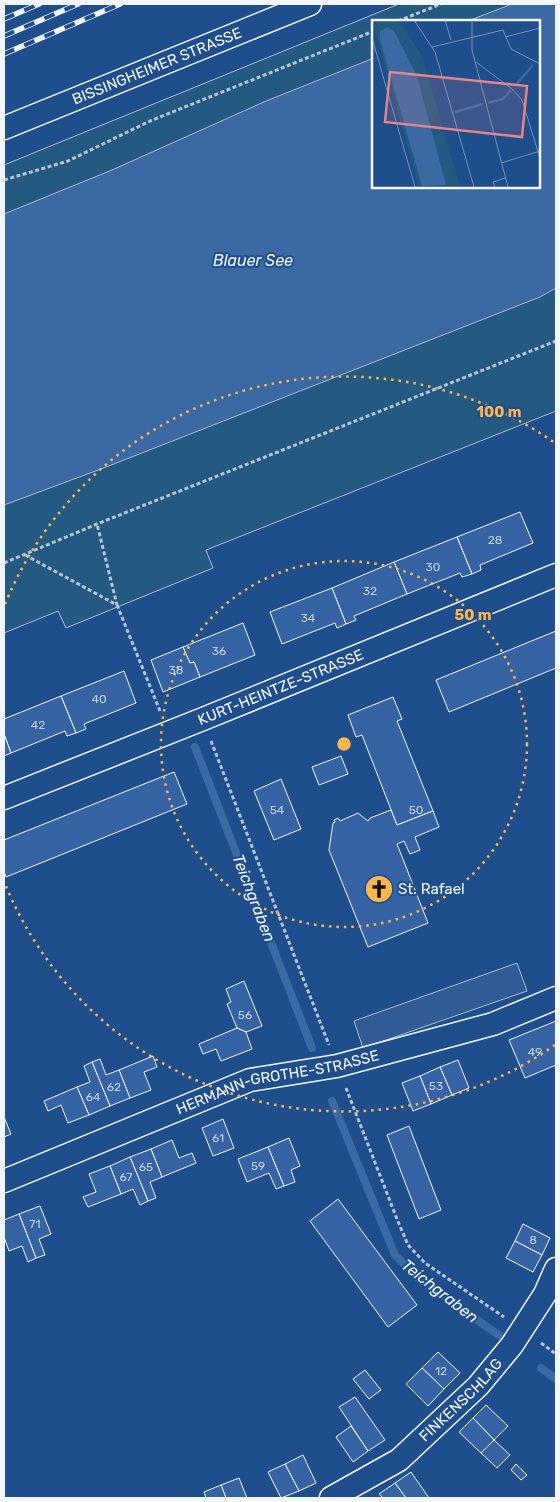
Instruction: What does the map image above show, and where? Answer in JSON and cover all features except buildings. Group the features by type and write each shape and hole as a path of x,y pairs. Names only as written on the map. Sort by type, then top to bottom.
{"street":[{"name":"BISSINGHEIMER STRASSE","path":"4,128 310,4"},
{"name":"KURT-HEINTZE-STRASSE","path":"4,798 556,575"},
{"name":"HERMANN-GROTHE-STRASSE","path":"4,1181 250,1080 337,1066 493,1024 556,998"},
{"name":"FINKENSCHLAG","path":"331,1498 399,1460 478,1386 512,1345 545,1294 556,1269"}],"path":[{"path":"401,20 441,4"},
{"path":"4,180 68,161 150,121 372,32"},
{"path":"4,563 556,341"},
{"path":"97,524 117,605 169,732"},
{"path":"25,555 117,605"}],"shaded area":[{"name":"Blauer See","path":"399,4 556,4 556,411 206,550 213,568 66,628 58,611 4,633 4,165"},
{"path":"517,963 527,991 363,1048 354,1021"}],"water":[{"name":"Blauer See","path":"512,4 556,4 556,288 540,297 101,469 4,505 4,214 112,170 266,101 372,59 372,188 540,188 540,20 471,20"}],"waterway":[{"name":"Teichgraben","path":"195,747 312,1048"},
{"name":"Teichgraben","path":"332,1101 395,1255 419,1279 500,1336"},
{"name":"Teichgraben","path":"541,1368 556,1379"}],"railway":[{"path":"4,19 39,4"},
{"path":"4,36 78,4"},
{"path":"4,54 120,4"}],"place":[{"name":"St. Rafael","path":"379,889"}]}
